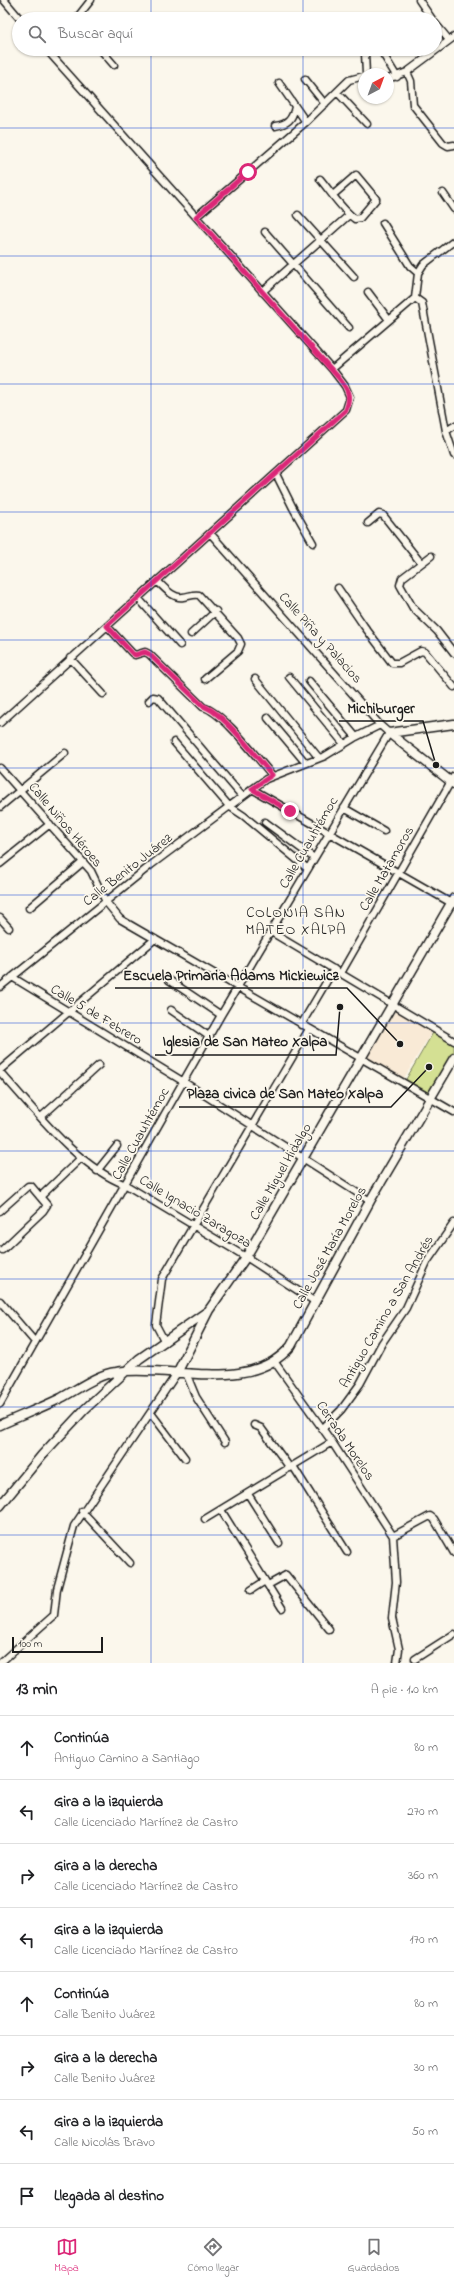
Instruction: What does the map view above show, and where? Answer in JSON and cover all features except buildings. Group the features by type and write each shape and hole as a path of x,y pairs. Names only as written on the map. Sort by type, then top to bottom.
{"main road":[{"path":"389,732 454,724"},
{"name":"Calle Piña y Palacios","path":"389,732 453,781"},
{"name":"Calle Miguel Hidalgo","path":"177,1373 209,1310 246,1257 453,902"},
{"name":"Calle José María Morelos","path":"0,1425 58,1399 104,1376 127,1371 177,1373 236,1372 264,1366 274,1361 290,1346 370,1201 454,1058"},
{"name":"Calle Miguel Hidalgo","path":"0,1506 72,1422 139,1359 209,1310"}],"street":[{"path":"4,0 14,12"},
{"path":"82,12 91,0"},
{"path":"419,0 427,12"},
{"path":"442,29 452,38 442,46"},
{"path":"0,723 70,658 346,410 349,402 348,391 332,369 52,56"},
{"path":"106,56 114,65"},
{"path":"365,56 366,68"},
{"path":"384,56 397,77"},
{"path":"394,78 407,72 428,56"},
{"path":"407,72 411,82 413,105 443,143 448,146 454,145"},
{"path":"196,217 306,122 349,80 358,78"},
{"path":"305,79 325,104"},
{"path":"279,83 306,122"},
{"path":"337,92 367,124"},
{"path":"275,126 284,125 290,121 295,107"},
{"path":"320,179 349,215 358,219 376,199 356,175 333,195"},
{"path":"443,193 454,209"},
{"path":"298,215 354,277"},
{"path":"262,292 349,215"},
{"path":"383,223 410,266 418,273"},
{"path":"265,232 350,328"},
{"path":"332,369 415,298 418,273 423,265 452,243 454,251"},
{"path":"368,292 389,320"},
{"path":"415,298 422,302 446,432 454,455"},
{"path":"446,432 454,426"},
{"path":"276,474 313,543"},
{"path":"368,523 379,514 383,516 421,563"},
{"name":"Calle Piña y Palacios","path":"210,533 380,725 389,732"},
{"path":"431,556 402,578 400,584 402,591 413,608 434,627 454,653"},
{"path":"157,581 173,596 182,598 193,594 199,596 216,611 241,644 238,651 205,679"},
{"path":"338,588 392,663 399,663 421,651 425,652 454,687"},
{"path":"138,598 180,645"},
{"path":"191,634 216,611"},
{"path":"107,626 132,653 135,655 145,652 149,654 203,706 211,709 221,718 272,775"},
{"path":"70,658 104,694"},
{"path":"289,677 344,744"},
{"path":"255,679 319,758"},
{"path":"309,681 356,737"},
{"path":"149,701 153,697 158,698 242,796"},
{"path":"268,718 305,762"},
{"name":"Calle Benito Juárez","path":"0,987 229,806 272,775 319,758 380,725"},
{"name":"Calle Cuauhtémoc","path":"0,1404 221,1016 389,732"},
{"path":"174,742 229,806 244,816 308,869"},
{"path":"0,807 65,753"},
{"name":"Calle Niños Héroes","path":"0,768 91,872 106,902 120,919 239,987 301,1025 431,1097 454,1112"},
{"name":"Calle Matamoros","path":"341,973 453,781"},
{"path":"252,789 398,873 453,902"},
{"path":"344,808 384,831"},
{"path":"265,822 314,858"},
{"path":"0,864 50,824"},
{"path":"28,908 83,862"},
{"path":"0,918 10,928"},
{"path":"271,932 454,1041"},
{"path":"0,1071 155,940"},
{"path":"301,1025 334,969"},
{"name":"Calle 5 de Febrero","path":"12,977 184,1082 370,1201"},
{"path":"169,980 221,1016"},
{"path":"171,1010 210,1037"},
{"path":"165,1342 156,1325 160,1285 309,1029"},
{"path":"41,1117 99,1065"},
{"name":"Calle Ignacio Zaragoza","path":"0,1071 41,1117 81,1158 97,1171 108,1178 126,1185 246,1257 314,1301"},
{"path":"97,1171 117,1146"},
{"path":"40,1197 81,1158"},
{"path":"0,1211 28,1186 47,1205 46,1208 2,1250"},
{"name":"Antiguo Camino a San Andrés","path":"322,1428 341,1410 360,1384 382,1343 406,1308 427,1262 453,1228"},
{"path":"0,1300 35,1342"},
{"name":"Cerrada Morelos","path":"274,1361 332,1442 393,1536"},
{"path":"0,1663 54,1615 66,1553 74,1526 82,1511 151,1413 177,1373"},
{"path":"186,1373 196,1397 225,1442"},
{"path":"151,1413 185,1458"},
{"path":"254,1425 261,1428 291,1467 347,1552"},
{"path":"205,1519 332,1442"},
{"path":"248,1494 279,1543"},
{"path":"221,1510 282,1608"},
{"path":"82,1511 130,1563"},
{"path":"397,1663 399,1649 392,1618 396,1582 393,1536 430,1516 434,1518 453,1549"},
{"path":"251,1590 286,1575 329,1629"},
{"path":"415,1659 454,1634"}],"shaded area":[{"path":"396,1009 433,1030 403,1080 367,1058"}],"green space":[{"path":"434,1031 454,1042 454,1053 429,1095 405,1081"}],"place":[{"name":"Michiburger","path":"436,765"},
{"name":"Iglesia de San Mateo Xalpa","path":"340,1007"},
{"name":"Escuela Primaria Adams Mickiewicz","path":"400,1044"},
{"name":"Plaza civica de San Mateo Xalpa","path":"429,1067"}],"district":[{"name":"COLONIA SAN MATEO XALPA","path":"296,922"}],"route":[{"path":"248,172 196,217 332,369 348,391 350,397 349,402 346,410 107,626 132,653 135,655 145,652 149,654 203,706 211,709 221,718 272,775 252,789 290,811"}]}
